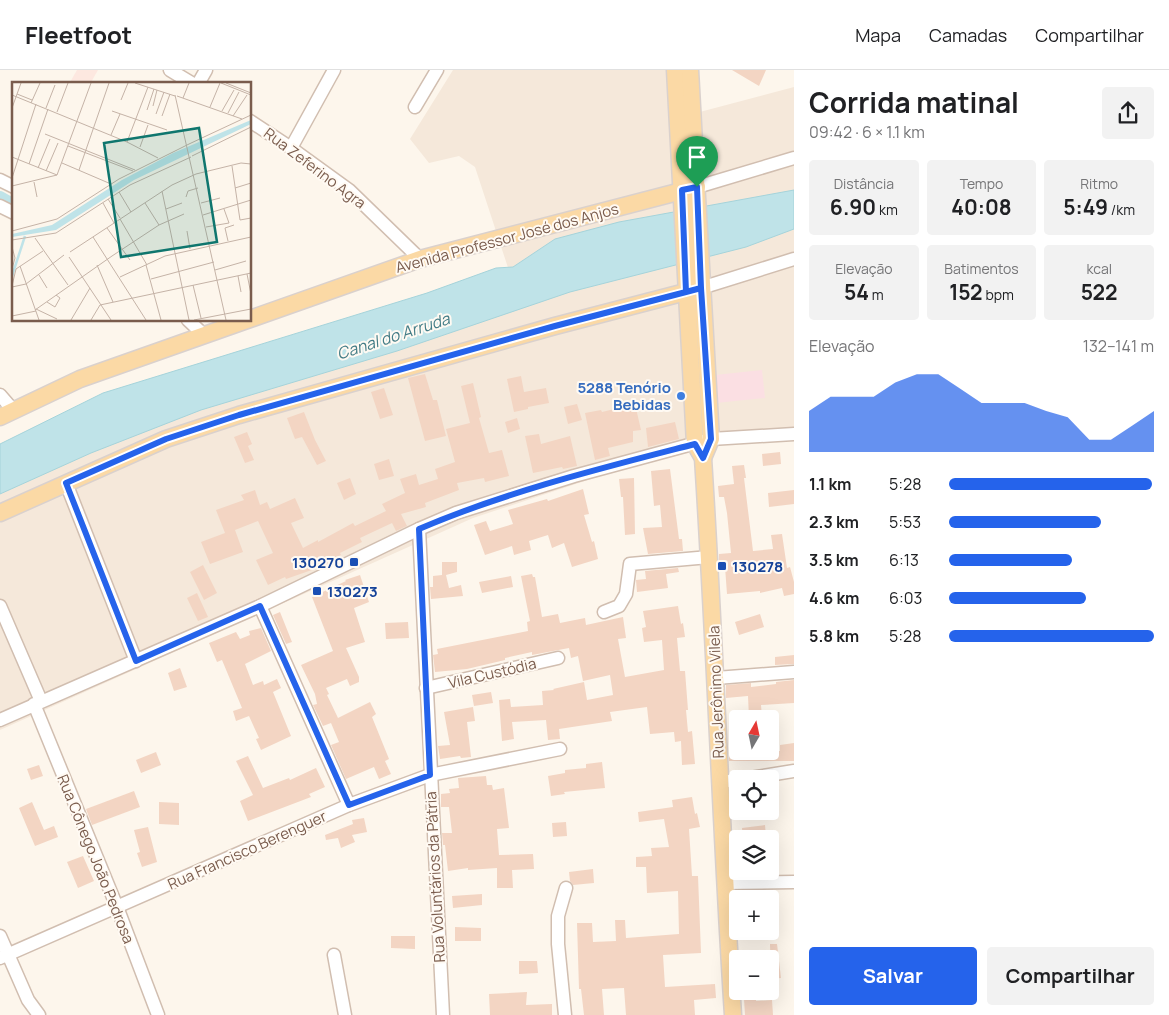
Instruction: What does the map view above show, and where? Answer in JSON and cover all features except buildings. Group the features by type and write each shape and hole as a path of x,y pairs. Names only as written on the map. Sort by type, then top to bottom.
{"main road":[{"path":"675,70 690,194"},
{"path":"690,70 690,194"},
{"name":"Avenida Professor José dos Anjos","path":"251,315 420,259 690,194"},
{"name":"Rua Jerônimo Vilela","path":"690,194 716,678 724,883 733,1015"},
{"path":"0,513 166,439 239,415 555,326 694,290"},
{"name":"Avenida Professor José dos Anjos","path":"7,413 80,379 205,336 221,325 233,321"}],"street":[{"path":"170,70 189,82"},
{"path":"199,82 206,70"},
{"path":"291,148 334,70"},
{"path":"415,107 437,70"},
{"name":"Rua Zeferino Agra","path":"251,122 349,190 420,259"},
{"name":"Avenida Professor José dos Anjos","path":"690,194 794,158"},
{"path":"0,180 12,186"},
{"path":"0,206 12,212"},
{"path":"694,290 794,259"},
{"path":"189,321 205,336"},
{"path":"0,395 7,413"},
{"path":"0,720 260,606 456,513 574,476 703,447 794,434"},
{"path":"66,483 136,661"},
{"name":"Rua Voluntários da Pátria","path":"419,529 443,1015"},
{"path":"604,612 619,606 626,594 630,564 710,557"},
{"name":"Rua Cônego João Pedrosa","path":"0,606 158,1015"},
{"path":"260,606 349,805"},
{"name":"Vila Custódia","path":"426,688 558,658"},
{"path":"716,678 794,672"},
{"name":"Rua Francisco Berenguer","path":"4,956 349,805 430,775 560,749"},
{"path":"779,773 794,771"},
{"path":"720,782 729,781"},
{"path":"724,883 794,882"},
{"path":"565,1015 558,944 558,916 566,888"},
{"path":"0,936 4,956 28,1000 39,1015"},
{"path":"334,956 345,1015"}],"shaded area":[{"path":"77,70 98,70 91,82 70,82"},
{"path":"453,70 694,70 696,113 794,87 794,438 714,445 654,458 473,518 0,730 0,476 514,286 475,167 459,156 429,163 410,139"},
{"path":"762,370 765,398 716,403 715,375"}],"water":[{"name":"Canal do Arruda","path":"794,190 794,229 746,247 570,292 397,351 201,410 91,453 0,494 0,444 103,393 427,293 496,268 513,267 555,239 619,222"}],"waterway":[{"path":"0,198 12,205"}],"place":[{"name":"5288 Tenório Bebidas","path":"681,396"},
{"name":"130270","path":"354,562"},
{"name":"130278","path":"722,566"},
{"name":"130273","path":"317,591"}],"route":[{"path":"697,187 682,190 686,292 701,288 711,439 703,458 695,444 574,476 504,497 456,513 419,529 430,775 349,805 260,606 136,661 66,483 166,439 239,415 555,326 643,302 686,292 701,288 697,187"}]}
